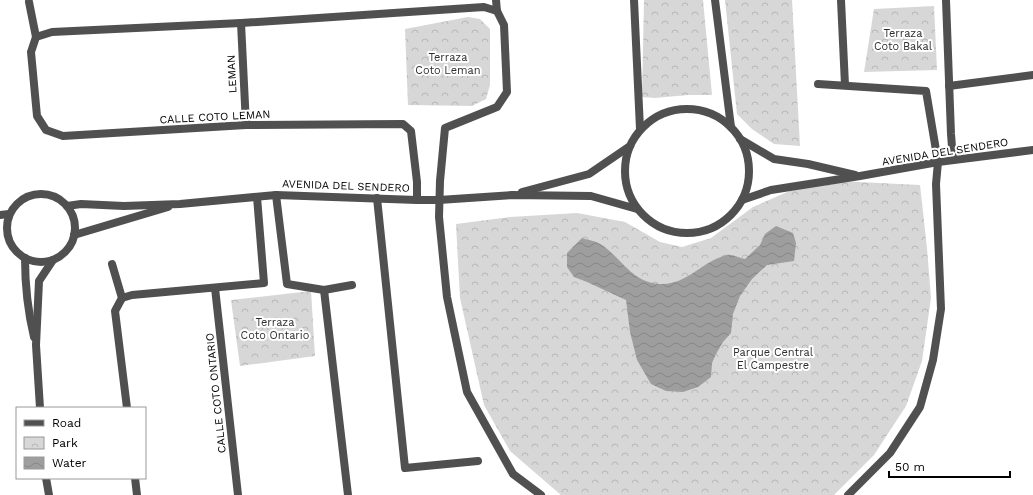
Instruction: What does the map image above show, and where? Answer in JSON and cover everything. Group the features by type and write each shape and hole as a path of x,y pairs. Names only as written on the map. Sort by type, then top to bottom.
{"street":[{"path":"496,0 497,11 504,25 507,92 497,107 445,128 440,181 439,217 447,297 467,392 513,474 541,495"},
{"path":"634,0 640,129"},
{"path":"714,0 731,127"},
{"path":"841,0 845,85"},
{"path":"946,0 953,160"},
{"name":"CALLE COTO LEMAN","path":"30,2 36,37 31,52 37,116 46,130 63,136 246,125 403,124 411,131 417,200"},
{"path":"36,37 52,32 241,23 484,7 497,11"},
{"name":"LEMAN","path":"241,23 246,125"},
{"path":"950,86 1033,75"},
{"path":"818,84 926,91 938,162 936,184 941,309 933,360 920,407 890,453 848,495"},
{"path":"695,109 714,115 731,127 740,139 749,169 742,200 730,216 713,228 692,234 672,232 653,223 637,209 625,179 630,146 640,129 656,117 675,110 695,109"},
{"name":"AVENIDA DEL SENDERO","path":"740,139 774,159 808,164 860,176"},
{"name":"AVENIDA DEL SENDERO","path":"512,195 589,174 630,146"},
{"name":"AVENIDA DEL SENDERO","path":"742,200 771,190 938,162 1033,150"},
{"path":"40,407 36,345 39,281 53,260 70,246 74,235 74,220 67,206 53,196 36,193 20,200 9,214 4,236 12,247 25,258 38,262 53,260"},
{"path":"276,195 286,284 324,290 352,285"},
{"name":"AVENIDA DEL SENDERO","path":"67,206 82,204 124,206 180,204 276,195 439,200 512,195 591,196 637,209"},
{"path":"122,298 132,295 264,282 257,197"},
{"path":"377,198 405,468 478,461"},
{"name":"AVENIDA DEL SENDERO","path":"74,235 180,204"},
{"path":"0,215 9,214"},
{"path":"25,258 25,272 31,324 36,345"},
{"path":"112,264 122,298 115,311 127,407"},
{"name":"CALLE COTO ONTARIO","path":"215,288 238,495"},
{"path":"324,290 348,495"},
{"path":"46,479 50,495"},
{"path":"135,479 137,495"}],"green space":[{"path":"644,0 703,0 712,95 688,95 655,98 642,97"},
{"path":"725,0 792,0 800,146 774,144 752,129 737,114"},
{"name":"Terraza Coto Bakal","path":"934,6 937,70 864,72 874,9"},
{"name":"Terraza Coto Leman","path":"468,17 480,19 490,29 490,85 486,99 472,106 408,105 405,29"},
{"name":"Parque Central El Campestre","path":"838,181 920,185 931,298 922,361 906,406 874,455 834,495 561,495 510,451 484,405 460,298 456,224 510,217 577,213 625,222 660,242 682,247 711,238 753,207 792,190"},
{"name":"Terraza Coto Ontario","path":"311,291 315,356 240,366 231,300"}],"water":[{"path":"776,226 793,233 796,243 794,261 767,265 752,279 740,296 733,314 731,333 723,342 716,354 712,363 711,377 698,387 683,392 666,391 651,384 637,360 630,332 626,300 574,277 567,267 567,253 582,238 602,245 628,269 642,279 659,284 669,284 686,277 718,258 727,255 745,259 760,245 765,234"}]}
